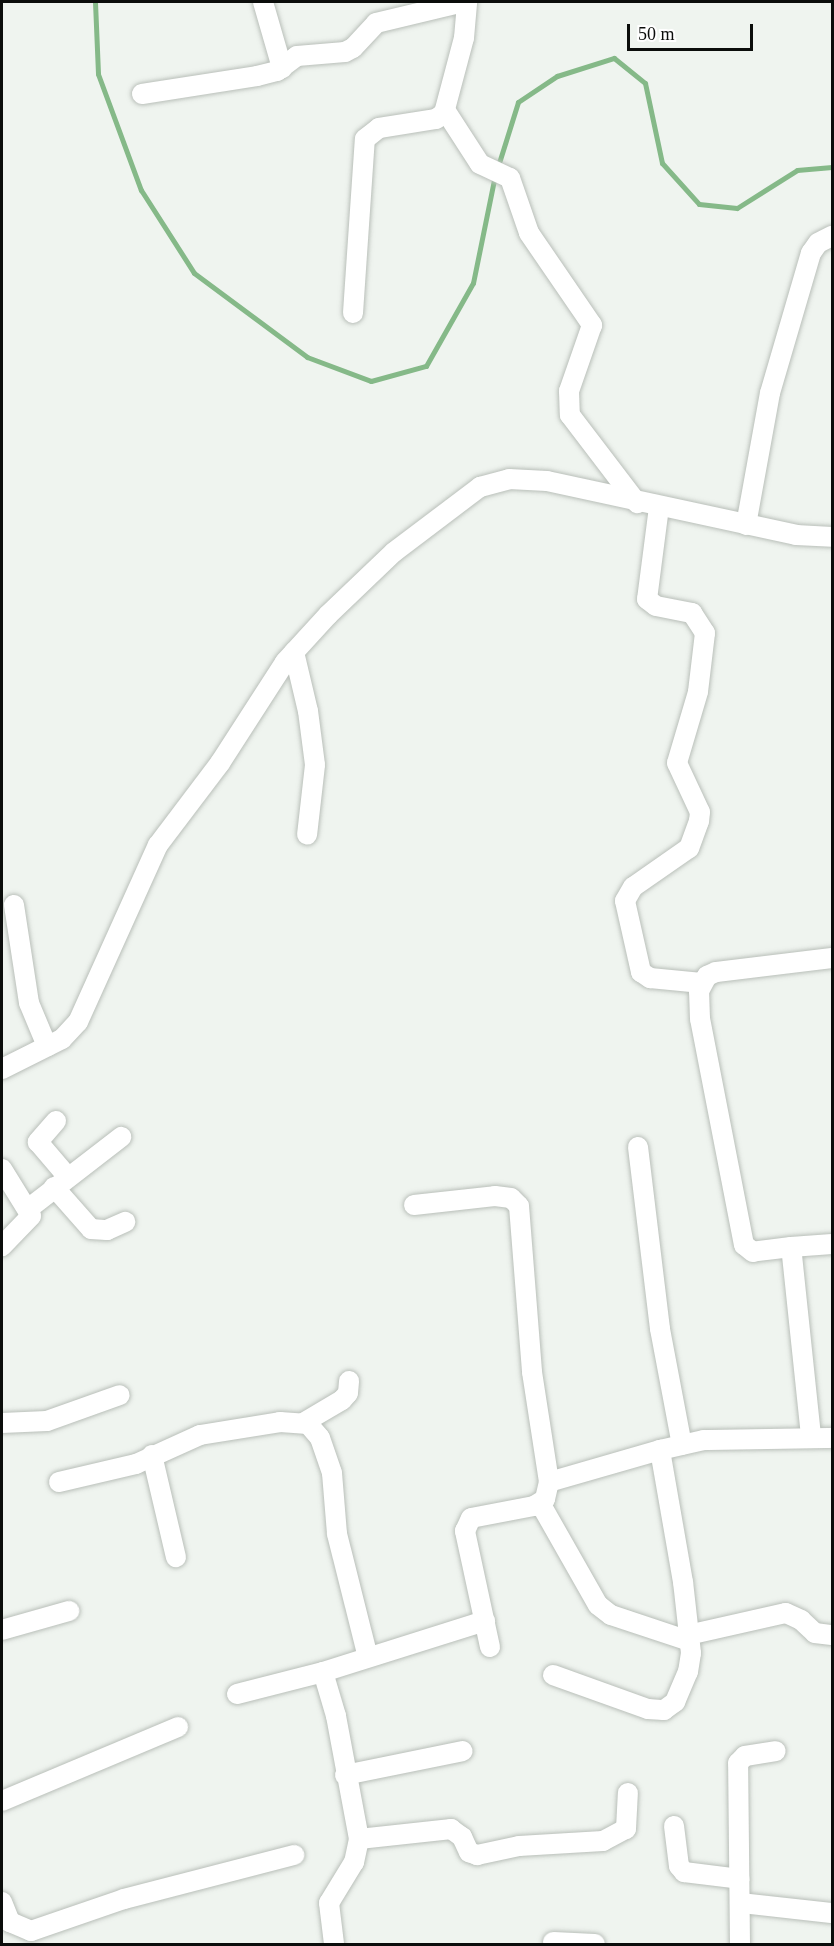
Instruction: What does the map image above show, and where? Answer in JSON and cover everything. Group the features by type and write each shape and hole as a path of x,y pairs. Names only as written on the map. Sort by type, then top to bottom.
{"street":[{"path":"263,2 282,68"},
{"path":"142,94 257,76 282,68 297,56 354,48 376,23 465,2 464,38 446,110 436,119 379,128 365,139 353,313"},
{"path":"446,110 480,165 510,178 530,233 592,325 568,392 570,415 637,503"},
{"path":"746,525 770,393 811,253 818,243 832,236"},
{"path":"4,1061 62,1039 78,1023 158,845 294,652 394,552 447,510 492,482 508,478 548,481 637,503 796,535 832,537"},
{"path":"659,507 647,599 656,606 692,613 703,624 705,633 698,692 676,763 700,812 689,848 633,886 625,901 641,972 650,978 702,983 716,972 832,958"},
{"path":"294,652 308,711 315,765 307,835"},
{"path":"14,905 29,1003 47,1046"},
{"path":"702,983 700,1019 744,1245 753,1252 832,1244"},
{"path":"56,1121 38,1142 91,1229 107,1230 125,1222"},
{"path":"28,1209 121,1137"},
{"path":"638,1147 660,1329 682,1445"},
{"path":"2,1169 28,1209 30,1220 2,1246"},
{"path":"414,1205 495,1196 511,1198 519,1206 532,1372 549,1482 540,1503"},
{"path":"791,1247 811,1436"},
{"path":"303,1423 342,1400 348,1393 349,1381"},
{"path":"2,1423 47,1421 120,1395"},
{"path":"59,1482 121,1469 200,1435 280,1422 303,1423 316,1431 327,1456 337,1534 368,1657"},
{"path":"549,1482 660,1449 704,1440 811,1436 832,1438"},
{"path":"553,1674 648,1709 664,1710 675,1701 688,1672 689,1638 660,1449"},
{"path":"152,1455 176,1557"},
{"path":"540,1503 598,1605 611,1615 689,1638 786,1614 801,1620 815,1633 832,1635"},
{"path":"490,1647 465,1525 471,1518 540,1503"},
{"path":"2,1630 69,1611"},
{"path":"237,1694 323,1672 485,1621"},
{"path":"323,1672 336,1716 345,1774 359,1839 354,1862 329,1903 334,1944"},
{"path":"2,1801 178,1727"},
{"path":"345,1774 464,1751"},
{"path":"740,1944 738,1763 745,1756 776,1751"},
{"path":"359,1839 451,1829 459,1833 469,1851 477,1855 519,1846 603,1841 626,1829 628,1794"},
{"path":"674,1826 679,1866 684,1872 740,1879"},
{"path":"2,1902 10,1922 31,1931 124,1899 294,1855"},
{"path":"741,1904 832,1913"},
{"path":"553,1942 595,1944"}],"waterway":[{"path":"95,2 98,74 141,190 194,273 307,357 371,381 426,366 473,283 495,175"},
{"path":"498,166 518,102 557,76 614,58 645,83 662,163 699,204 737,208 797,170 832,167"}]}
